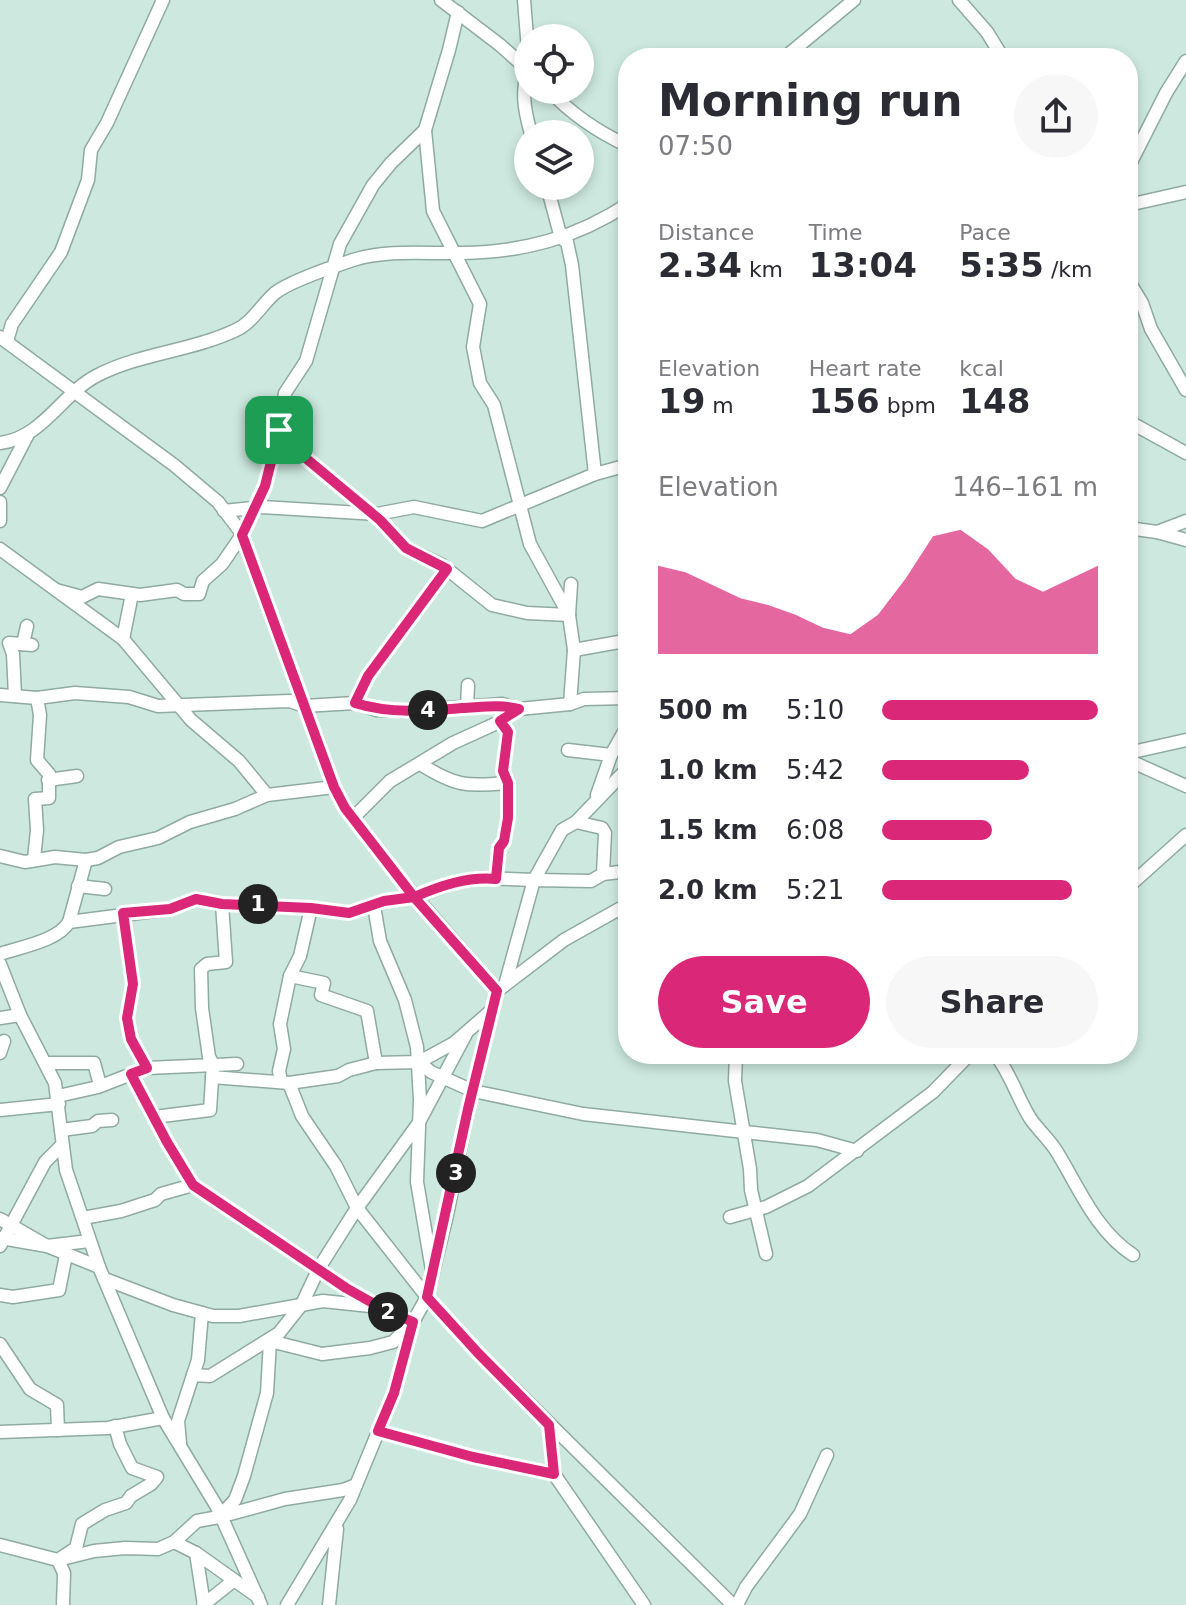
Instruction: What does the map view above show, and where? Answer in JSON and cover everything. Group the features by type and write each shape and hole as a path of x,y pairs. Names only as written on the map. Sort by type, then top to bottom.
{"street":[{"path":"163,0 107,123 91,150 88,180 61,252 2,339 174,465 224,511 242,535 334,787 353,818 414,897 501,988"},
{"path":"441,0 514,57"},
{"path":"524,0 526,24"},
{"path":"796,48 854,0"},
{"path":"959,0 997,48"},
{"path":"458,12 425,130 433,211 480,304 473,347 480,383 494,405 530,544 569,615"},
{"path":"1138,148 1186,61"},
{"path":"564,104 618,143"},
{"path":"56,590 82,597 98,589 132,594 177,590 184,594 199,594 203,581 222,564 242,535 265,486 285,393 306,361 340,244 373,185 425,130"},
{"path":"1138,203 1186,192"},
{"path":"551,200 572,265 595,474"},
{"path":"0,488 28,434 96,375 143,358 200,345 240,328 278,291 356,259 416,252 453,253 533,246 561,238 618,209"},
{"path":"1138,296 1151,329 1186,390"},
{"path":"259,404 290,445 372,514 406,548 447,569 492,605 527,613 569,615"},
{"path":"1138,427 1186,453"},
{"path":"0,443 28,434"},
{"path":"224,511 255,507 310,508 372,514 414,507 482,521 595,474 618,468"},
{"path":"0,502 0,521"},
{"path":"1157,532 1186,521"},
{"path":"1138,529 1186,540"},
{"path":"0,549 123,639 177,704 209,737 239,761 267,795"},
{"path":"355,703 368,676 447,569"},
{"path":"570,704 574,650 569,615 571,584"},
{"path":"123,639 132,594"},
{"path":"15,696 13,654 9,643 27,644 27,626"},
{"path":"574,650 618,642"},
{"path":"467,708 468,685"},
{"path":"0,695 37,698 75,693 129,697 158,706 290,701 304,706 355,703 393,711 502,704 519,709 570,704 584,699 618,698"},
{"path":"34,859 37,830 35,799 49,798 49,774 37,760 40,715 37,698"},
{"path":"353,818 390,781 463,737 519,709"},
{"path":"496,879 499,848 504,841 508,818 508,783 503,771 508,732 500,721"},
{"path":"1138,751 1186,740"},
{"path":"594,805 618,743"},
{"path":"568,750 611,755"},
{"path":"420,764 445,779 466,786 508,783"},
{"path":"1138,764 1186,786"},
{"path":"48,780 77,776"},
{"path":"287,1605 337,1523 356,1485 394,1393 413,1322 427,1297 492,1010 534,880 562,830 576,822 618,779"},
{"path":"0,856 25,862 55,857 98,858 119,847 158,838 190,822 235,809 267,795 334,787"},
{"path":"576,822 595,825 605,833 603,874"},
{"path":"1138,878 1186,835"},
{"path":"0,954 44,939 65,928 86,860"},
{"path":"69,922 170,909 196,899 222,904 349,913 384,901 414,897 456,882 482,878 591,881 603,874 618,872"},
{"path":"78,886 105,889"},
{"path":"154,1117 210,1110 213,1070 202,1008 201,969 207,964 226,962 222,904"},
{"path":"374,906 380,941 412,1022 419,1062 417,1182 433,1273"},
{"path":"311,908 300,956 290,976 280,1024 284,1049 279,1071 302,1116 336,1166 357,1208 427,1297 478,1353 735,1605 800,1514 827,1455"},
{"path":"501,988 564,940 618,910"},
{"path":"123,913 133,984 127,1018 131,1039 147,1068"},
{"path":"0,964 20,1015 46,1063 58,1100 66,1170 102,1273 163,1418 217,1507 260,1602"},
{"path":"290,976 324,983 321,995 367,1011 376,1063"},
{"path":"0,1110 58,1100 147,1068 213,1070 285,1082 338,1076 376,1063 419,1062 466,1034 492,1010"},
{"path":"0,1018 20,1015"},
{"path":"193,1375 210,1376 279,1333 302,1304 319,1268 357,1208 418,1124 466,1034"},
{"path":"419,1062 442,1078 473,1091 583,1114 817,1140 857,1151"},
{"path":"46,1063 94,1063 100,1085"},
{"path":"213,1070 237,1064"},
{"path":"736,1064 735,1081 755,1210 766,1254"},
{"path":"730,1217 786,1198 808,1186 933,1092 960,1064"},
{"path":"1003,1064 1030,1117 1056,1150 1080,1195 1116,1242 1133,1255"},
{"path":"131,1074 193,1185 346,1288 413,1322"},
{"path":"61,1130 112,1120"},
{"path":"1,1241 45,1162 62,1145"},
{"path":"83,1218 121,1211 155,1200 161,1194 193,1185"},
{"path":"0,1219 102,1273 173,1305 202,1313 239,1316 302,1304 346,1302 385,1310"},
{"path":"1,1241 47,1246 89,1241"},
{"path":"0,1295 13,1297 59,1290 66,1255"},
{"path":"180,1446 178,1421 198,1360 202,1313"},
{"path":"270,1341 322,1354 370,1348 393,1342 413,1322"},
{"path":"219,1517 235,1500 244,1476 267,1393 270,1341"},
{"path":"0,1344 30,1389 57,1405 58,1430"},
{"path":"0,1432 115,1426 163,1418"},
{"path":"549,1425 554,1474 644,1605"},
{"path":"58,1560 76,1548 82,1524 105,1510 126,1503 157,1477 132,1468 115,1426"},
{"path":"378,1431 473,1457 554,1474"},
{"path":"0,1545 58,1560 94,1551 158,1549 174,1542 197,1521 356,1485"},
{"path":"329,1605 337,1523"},
{"path":"174,1542 196,1553 260,1602"},
{"path":"196,1553 204,1605"},
{"path":"58,1560 64,1573 63,1605"},
{"path":"204,1605 233,1581"}],"route":[{"path":"279,430 265,486 242,535 334,787 345,808 414,897 384,901 349,913 222,904 196,899 170,909 123,913 133,984 127,1018 131,1039 147,1068 131,1074 193,1185 346,1288 413,1322 394,1393 378,1431 473,1457 554,1474 549,1425 427,1297 497,991 414,897 456,882 496,879 499,848 504,841 508,818 508,783 503,771 508,732 500,721 519,709 502,704 408,711 377,710 355,703 368,676 419,611 447,569 406,548 380,520 290,445 279,430"}]}
